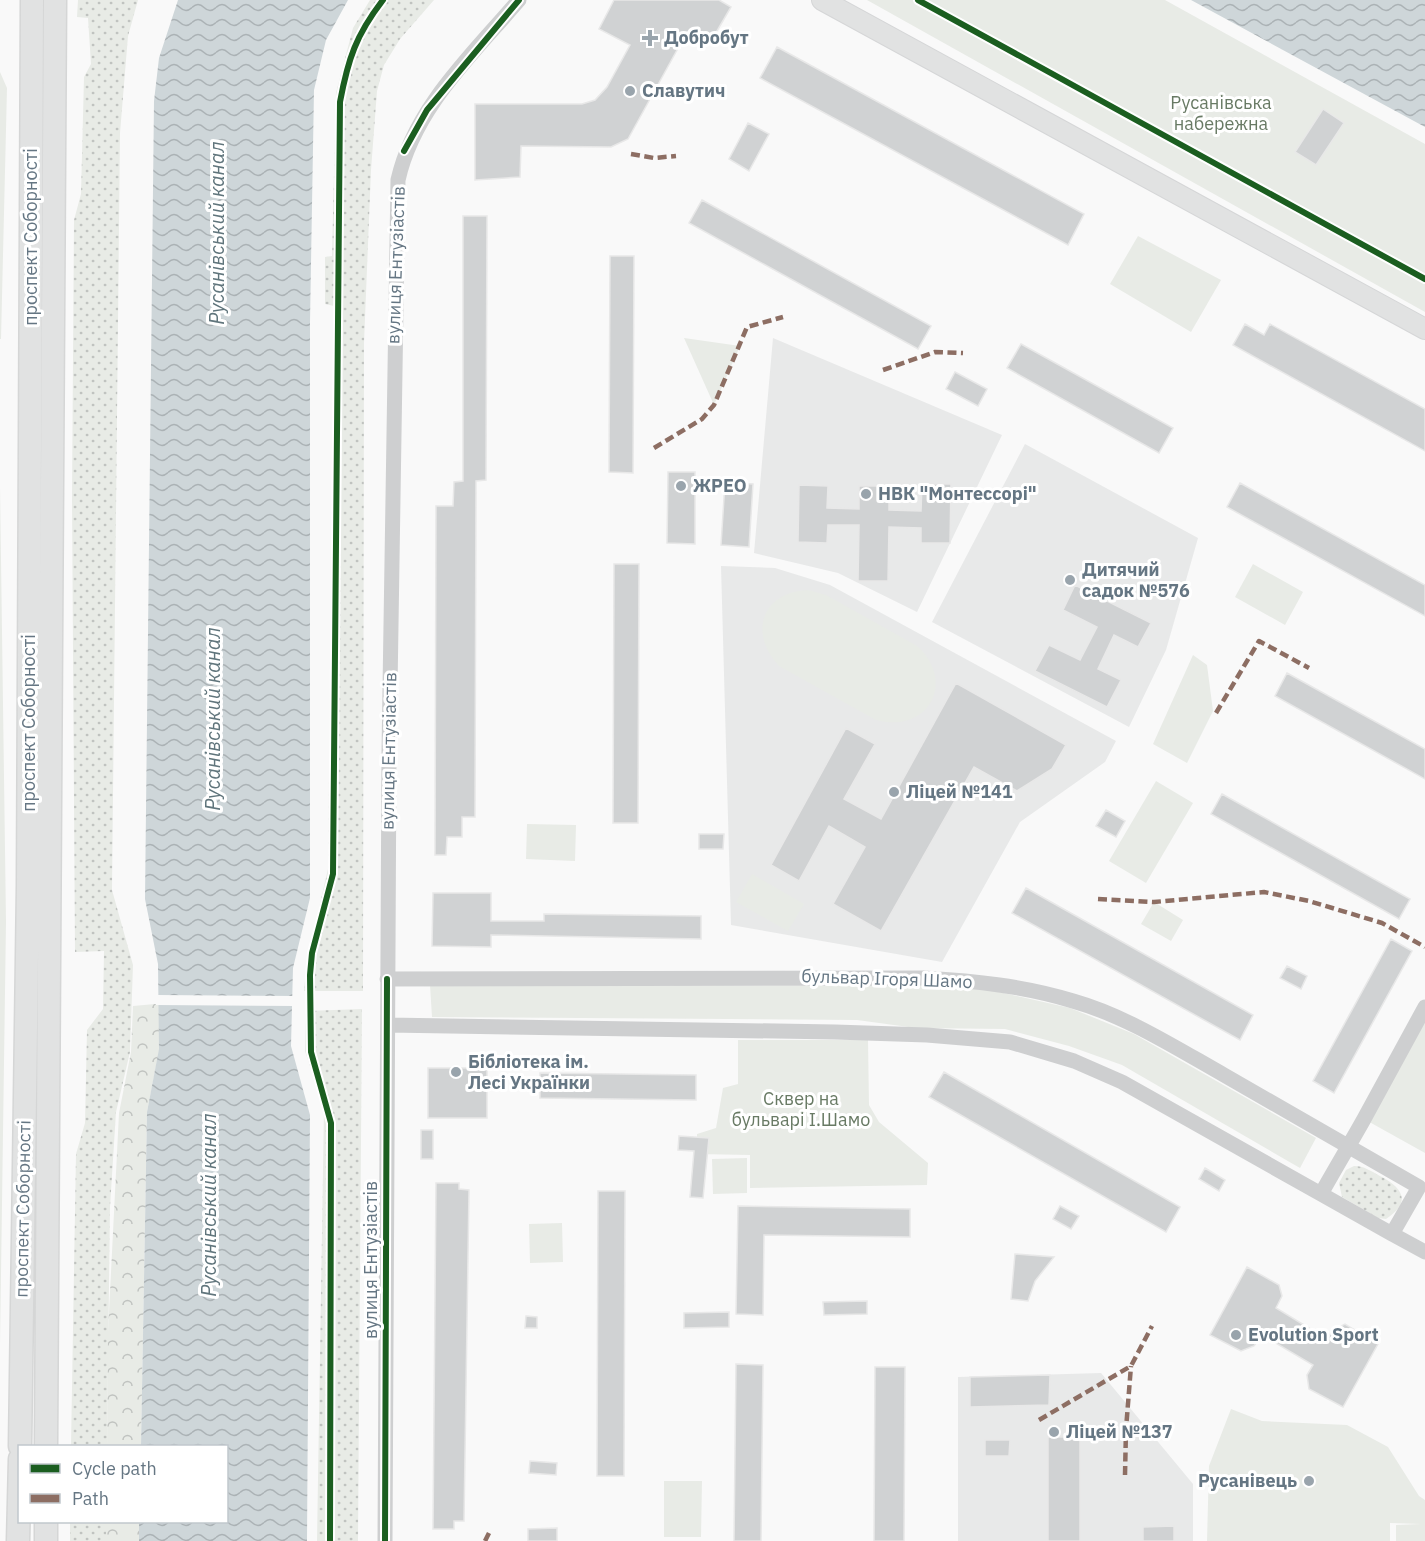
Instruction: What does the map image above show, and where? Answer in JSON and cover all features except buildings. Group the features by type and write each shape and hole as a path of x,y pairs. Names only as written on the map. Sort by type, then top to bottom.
{"highway":[{"name":"проспект Соборності","path":"20,1445 28,886 32,0"},
{"name":"проспект Соборності","path":"46,1445 55,0"},
{"path":"18,1523 18,1541"},
{"path":"46,1523 46,1541"}],"main road":[{"path":"822,0 1425,329"}],"street":[{"name":"вулиця Ентузіастів","path":"385,1541 387,979 398,180 404,151 427,110 519,0"},
{"name":"бульвар Ігоря Шамо","path":"387,979 831,976 990,982 1074,1001 1137,1027 1348,1146 1423,1184"},
{"path":"1321,1194 1425,1007"},
{"path":"388,1025 834,1032 927,1035 1010,1042 1074,1061 1122,1082 1425,1252"},
{"path":"1392,1234 1423,1184"}],"shaded area":[{"name":"НВК \"Монтессорі\"","path":"773,338 1002,435 917,612 838,573 754,553"},
{"name":"Дитячий садок №576","path":"1025,444 1198,538 1166,650 1129,727 932,622"},
{"name":"Ліцей №141","path":"721,566 775,568 830,585 1116,741 1105,762 1020,822 942,962 731,925"},
{"name":"Ліцей №137","path":"1101,1373 1193,1484 1193,1541 958,1541 958,1377"}],"green space":[{"path":"78,0 138,0 128,36 120,133 112,890 133,965 130,1052 116,1112 110,1207 107,1445 71,1445 76,1154 85,1123 87,1030 103,1009 104,951 75,952 72,498 74,220 81,194 84,77 91,64 88,18 77,17"},
{"path":"370,0 434,0 400,39 384,65 377,91 371,170 364,343 363,991 304,991 307,960 328,869 334,306 325,304 325,257 332,256 336,93 353,28"},
{"name":"Русанівська набережна","path":"867,0 1165,0 1425,144 1425,312"},
{"path":"0,72 7,88 1,339 0,339"},
{"path":"1138,236 1221,280 1191,332 1110,284"},
{"path":"684,338 740,346 714,405"},
{"path":"0,486 6,922 0,1345"},
{"path":"1253,564 1303,592 1285,625 1235,597"},
{"path":"808,590 826,595 917,646 929,660 935,674 935,688 931,701 923,712 911,719 895,722 876,720 779,666 769,653 764,640 762,628 765,616 770,606 780,598 792,592"},
{"path":"1193,655 1207,665 1213,711 1187,763 1153,744"},
{"path":"1156,781 1193,803 1146,883 1109,861"},
{"path":"527,824 576,825 575,861 526,859"},
{"path":"752,874 804,904 788,931 736,902"},
{"path":"1154,902 1183,920 1171,941 1141,924"},
{"path":"430,985 924,986 990,990 1070,1008 1134,1034 1316,1138 1300,1168 1122,1065 1069,1046 1005,1029 916,1028 857,1020 432,1017"},
{"path":"159,1005 159,1051 147,1112 141,1445 107,1445 108,1332 119,1113 131,1052 133,1006"},
{"path":"1425,1008 1425,1153 1364,1119"},
{"path":"362,1009 358,1541 317,1541 324,1108 305,1051 306,1011"},
{"name":"Сквер на бульварі І.Шамо","path":"738,1040 868,1040 869,1105 879,1122 928,1163 927,1185 750,1188 750,1155 697,1154 697,1134 716,1128 723,1088 738,1084"},
{"path":"747,1158 747,1193 713,1194 712,1159"},
{"path":"1354,1166 1370,1171 1399,1190 1402,1201 1394,1213 1386,1219 1378,1218 1342,1197 1339,1183 1346,1170"},
{"path":"562,1223 563,1262 530,1263 529,1224"},
{"name":"Русанівець","path":"1231,1409 1262,1421 1347,1425 1388,1447 1419,1496 1425,1500 1425,1541 1396,1541 1396,1525 1421,1524 1390,1523 1390,1541 1207,1541 1209,1466"},
{"path":"664,1481 702,1481 701,1537 664,1537"},
{"path":"70,1523 106,1523 106,1541 70,1541"},
{"path":"106,1523 139,1523 139,1541 106,1541"}],"water":[{"name":"Русанівський канал","path":"178,0 348,0 326,40 314,90 310,322 310,898 293,968 291,1046 310,1115 307,1541 139,1541 139,1523 228,1523 228,1445 141,1445 147,1112 159,1049 158,964 145,899 154,101 159,58"},
{"path":"1191,0 1425,0 1425,127"}],"pier":[{"path":"156,995 295,996 295,1006 156,1005"}],"marked path":[{"path":"631,154 654,158 676,156"},
{"path":"654,448 702,419 714,405 747,327 783,317"},
{"path":"883,370 935,352 963,353"},
{"path":"1216,713 1259,641 1309,668"},
{"path":"1098,899 1154,902 1264,892 1309,901 1382,923 1425,947"},
{"path":"1039,1420 1131,1366 1152,1326"},
{"path":"1125,1475 1131,1366"},
{"path":"485,1541 489,1533"}],"cycle path":[{"path":"330,1541 331,1123 311,1052 310,975 312,953 333,874 340,102 354,48 383,0"},
{"path":"404,151 427,110 519,0"},
{"path":"918,0 1425,279"},
{"path":"385,1541 387,979"}],"place":[{"name":"Добробут","path":"650,38"},
{"name":"Славутич","path":"630,91"},
{"name":"ЖРЕО","path":"681,486"},
{"name":"НВК \"Монтессорі\"","path":"866,494"},
{"name":"Дитячий садок №576","path":"1070,580"},
{"name":"Ліцей №141","path":"894,792"},
{"name":"Бібліотека ім. Лесі Українки","path":"456,1072"},
{"name":"Evolution Sport","path":"1236,1335"},
{"name":"Ліцей №137","path":"1054,1432"},
{"name":"Русанівець","path":"1309,1481"}]}
